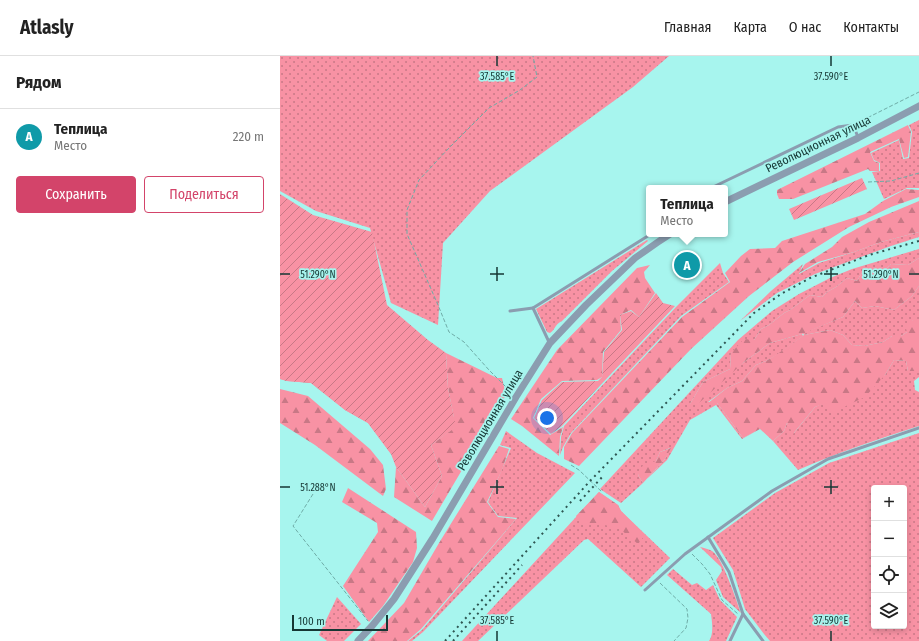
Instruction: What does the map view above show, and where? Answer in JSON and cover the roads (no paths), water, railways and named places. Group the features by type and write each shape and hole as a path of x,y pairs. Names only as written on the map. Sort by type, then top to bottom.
{"street":[{"name":"Революционная улица","path":"728,201 858,138 919,106"},
{"name":"Революционная улица","path":"358,641 394,599 445,518 516,396 550,344 586,305 635,258 666,237"}],"lane":[{"path":"717,185 838,127 853,125 858,138"},
{"path":"510,311 533,308 646,237"},
{"path":"654,237 658,242"},
{"path":"533,308 550,344"},
{"path":"645,590 708,537 772,491 828,459 919,428"},
{"path":"708,537 729,572 742,615 763,641"},
{"path":"730,641 742,615"}],"railway":[{"path":"445,641 590,481 754,313 781,294 810,278 869,255 919,241"},
{"path":"580,501 604,475"},
{"path":"453,641 522,565"}],"place":[{"name":"Теплица","path":"687,265"}]}
